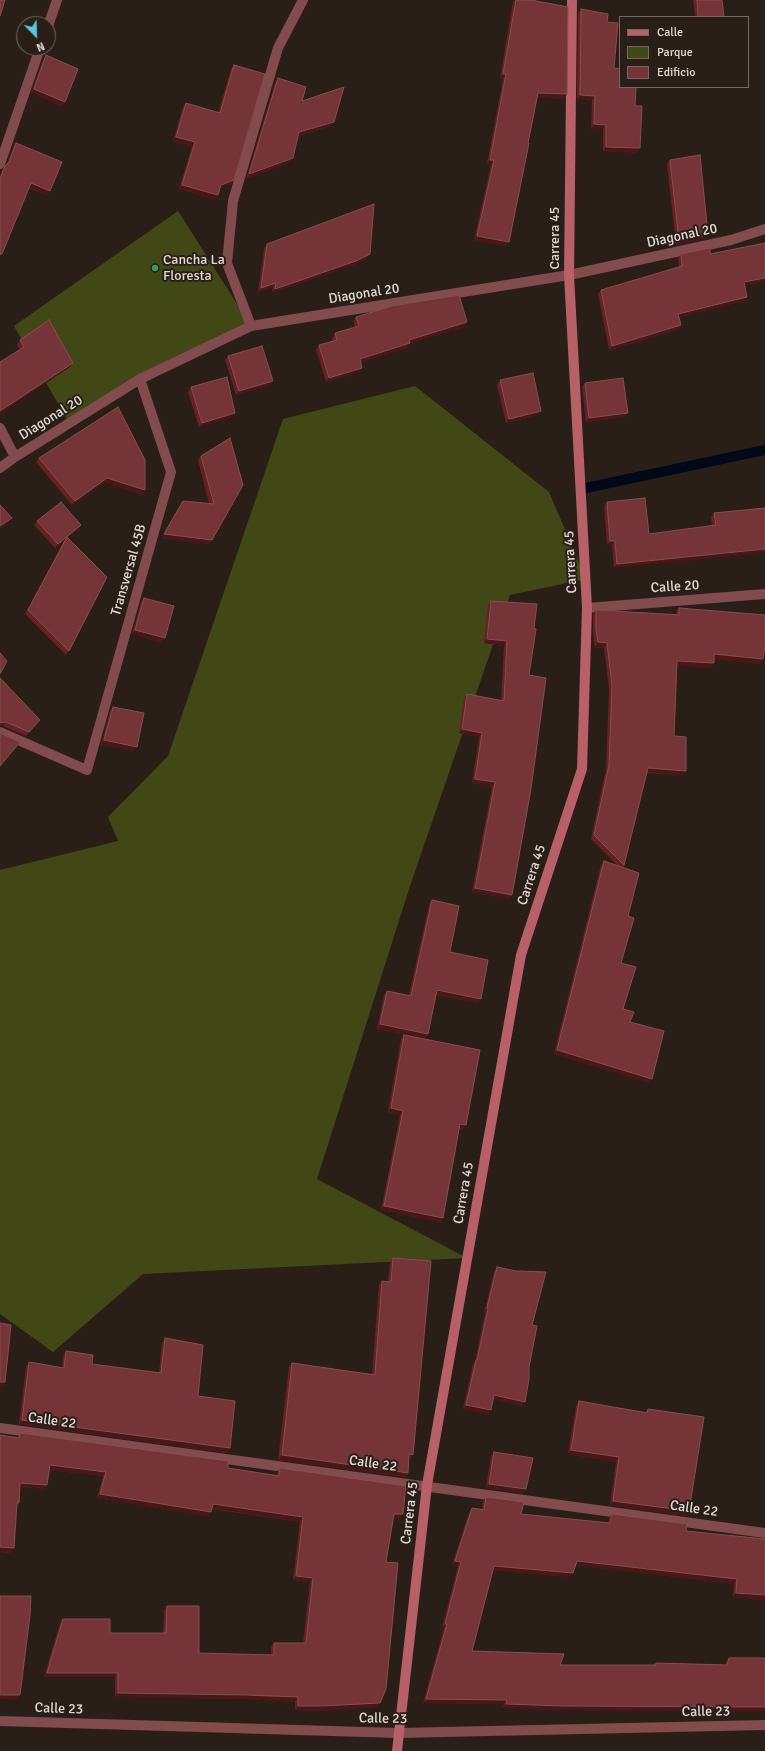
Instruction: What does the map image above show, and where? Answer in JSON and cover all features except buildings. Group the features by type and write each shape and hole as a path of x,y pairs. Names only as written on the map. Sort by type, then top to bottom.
{"street":[{"path":"51,16 57,0"},
{"path":"251,326 227,263 233,201 278,48 303,0"},
{"name":"Carrera 45","path":"397,1751 427,1485 521,955 582,769 587,608 569,275 572,0"},
{"path":"0,164 37,56"},
{"name":"Diagonal 20","path":"0,468 15,457 140,379 251,326 569,275 731,240 765,230"},
{"name":"Transversal 45B","path":"0,732 87,770 171,472 140,379"},
{"path":"0,428 15,457"},
{"name":"Calle 20","path":"587,608 765,594"},
{"name":"Calle 22","path":"0,1428 427,1485 765,1533"},
{"name":"Calle 23","path":"0,1721 398,1733 765,1725"}],"green space":[{"name":"Cancha La Floresta","path":"178,211 251,326 69,423 14,326"},
{"path":"415,386 549,492 586,579 510,595 409,889 317,1179 467,1258 143,1274 53,1352 0,1314 0,870 118,841 108,817 168,756 283,419"}],"waterway":[{"path":"581,489 765,450"}],"place":[{"name":"Cancha La Floresta","path":"155,268"}]}
